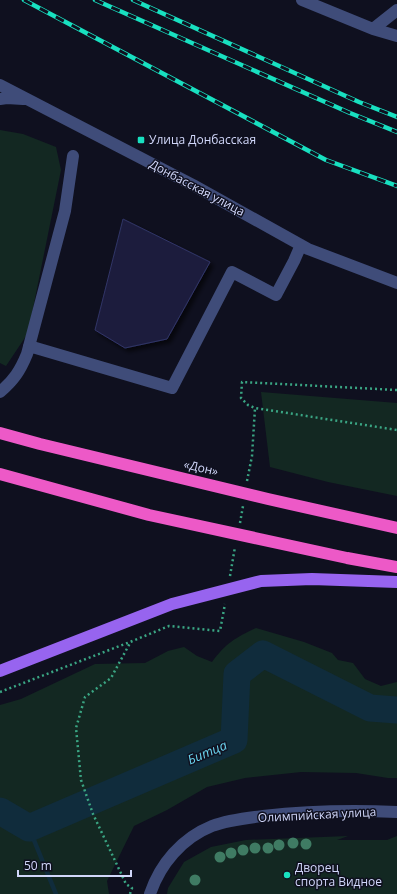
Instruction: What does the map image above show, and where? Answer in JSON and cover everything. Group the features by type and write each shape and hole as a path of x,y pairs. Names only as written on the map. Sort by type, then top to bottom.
{"highway":[{"name":"«Дон»","path":"0,433 268,499 397,528"},
{"path":"0,474 149,514 347,558 397,567"}],"main road":[{"path":"0,671 172,604 260,581 312,579 397,582"}],"street":[{"path":"302,0 373,29 397,36"},
{"path":"373,29 397,10"},
{"name":"Донбасская улица","path":"0,85 193,185 308,249 397,284"},
{"path":"0,100 7,98 27,100"},
{"path":"0,392 5,380 20,370 29,346 65,211 73,156"},
{"path":"29,346 172,388 232,272 276,295 294,262 301,245"},
{"name":"Олимпийская улица","path":"150,894 159,872 171,856 187,841 212,826 229,821 288,814 363,811 397,812"}],"path":[{"path":"397,390 242,382 241,398 248,405 256,408 397,430"},
{"path":"252,456 256,408"},
{"path":"0,692 169,626 220,631"},
{"path":"130,642 111,678 85,697 76,728 81,780 93,814 126,884 132,888 130,894"}],"green space":[{"path":"0,130 23,134 56,147 61,170 28,333 6,366 0,363"},
{"path":"261,392 397,403 397,496 328,482 270,467"},
{"path":"256,628 304,642 332,653 338,660 353,663 365,679 381,686 397,682 397,778 356,773 301,772 245,778 207,787 167,810 134,826 107,881 109,894 0,894 0,705 21,699 95,664 145,663 168,651 184,647 197,656 212,662 231,642"},
{"name":"Дворец спорта Видное","path":"348,836 337,840 387,840 397,836 397,894 167,894 168,888 184,862 211,847 246,840"}],"building":[{"path":"123,219 210,262 167,339 125,348 95,330"}],"waterway":[{"name":"Битца","path":"0,811 29,828 234,740 237,674 263,654 370,708 397,710"},
{"path":"29,828 56,894"}],"railway":[{"path":"24,0 326,160 397,186"},
{"path":"95,0 350,113 397,132"},
{"path":"133,0 359,102 397,117"}],"place":[{"name":"Улица Донбасская","path":"141,140"},
{"name":"Дворец спорта Видное","path":"287,875"}]}
